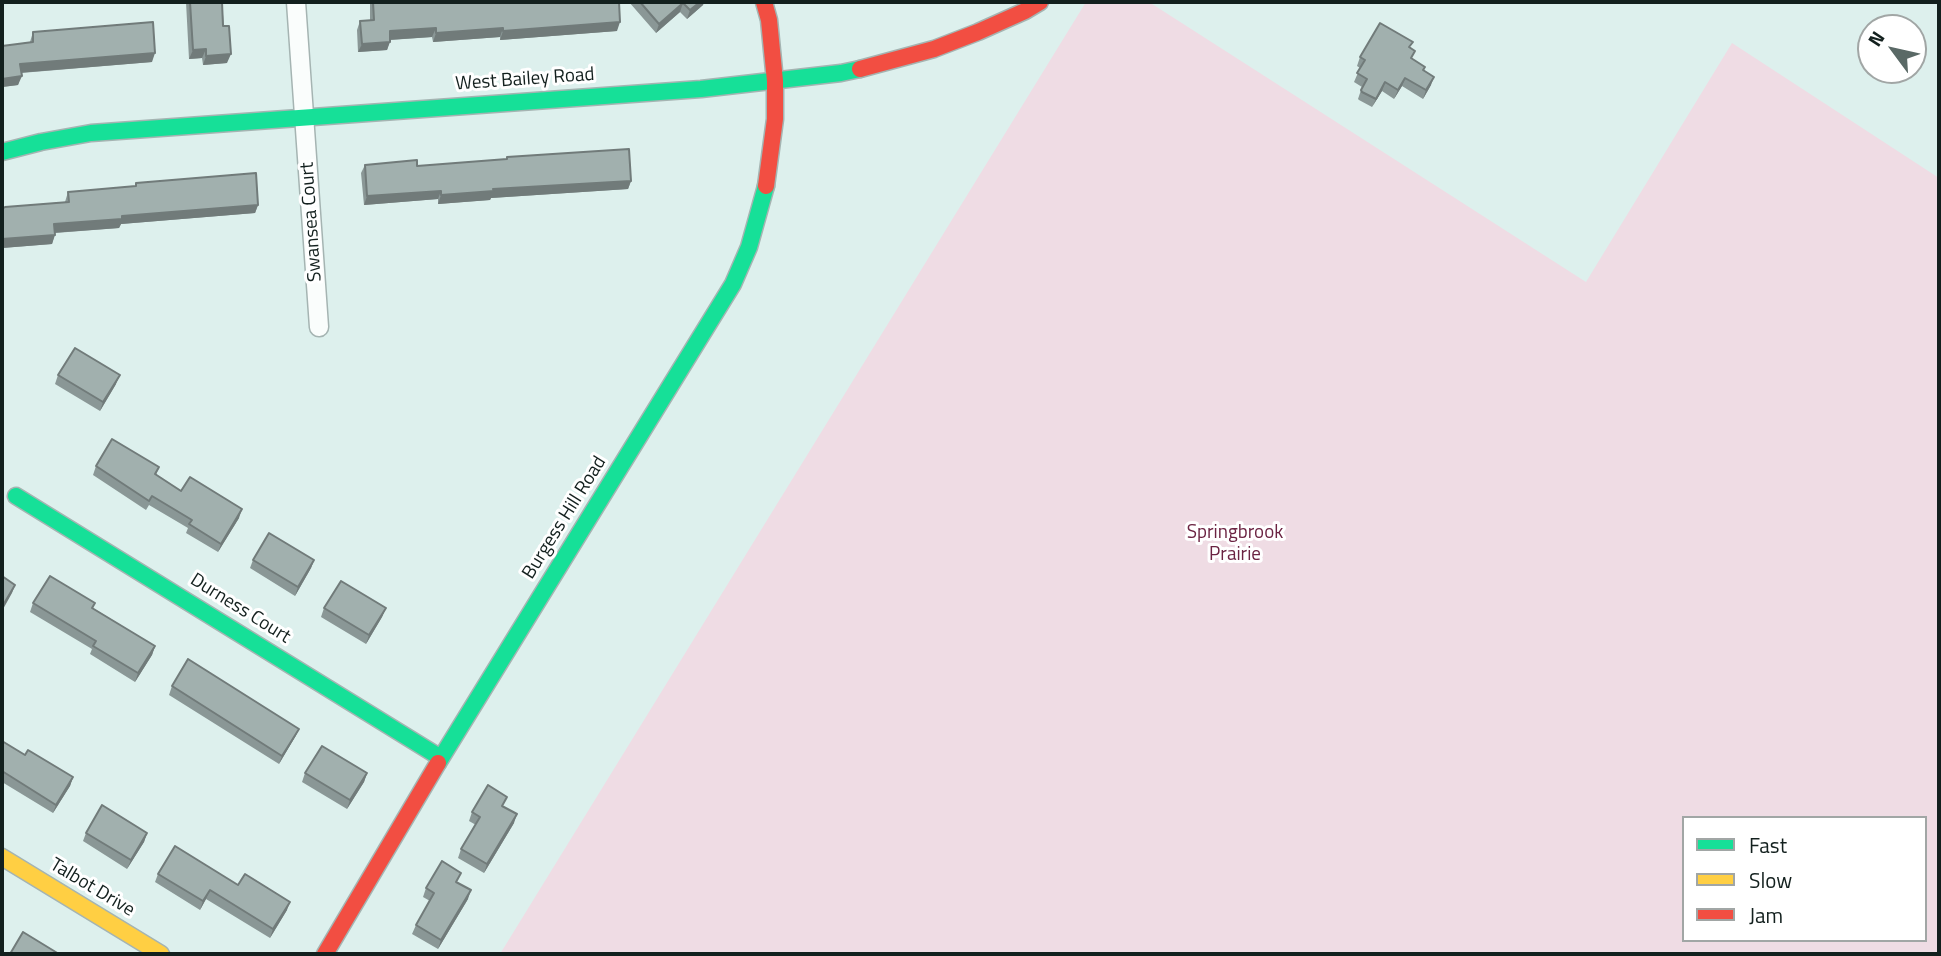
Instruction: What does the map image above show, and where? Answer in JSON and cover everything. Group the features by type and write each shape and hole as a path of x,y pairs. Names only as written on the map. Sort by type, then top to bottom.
{"street":[{"name":"Swansea Court","path":"296,2 319,327"},
{"name":"Burgess Hill Road","path":"325,954 441,758 733,284 749,247 768,177 775,119 775,81 769,20 764,2"},
{"name":"West Bailey Road","path":"2,152 91,133 701,89 841,73 934,49 990,27 1040,2"},
{"name":"Durness Court","path":"16,496 441,758"},
{"name":"Talbot Drive","path":"2,857 161,954"}],"green space":[{"name":"Springbrook Prairie","path":"1086,2 1149,2 1586,282 1732,43 1939,178 1939,954 500,954"}],"building":[{"path":"190,2 222,2 223,26 229,26 231,54 206,56 206,49 193,50"},
{"path":"373,2 619,2 620,22 503,31 503,28 436,33 436,28 390,31 390,42 362,44 360,21 374,20"},
{"path":"640,2 700,2 690,10 683,3 659,24"},
{"path":"153,22 155,53 20,64 22,76 2,79 2,46 33,42 33,32"},
{"path":"1380,23 1413,42 1409,47 1415,51 1411,58 1434,77 1426,90 1405,78 1398,90 1385,82 1376,99 1362,92 1367,79 1357,73 1365,60 1360,57"},
{"path":"629,149 631,181 493,189 494,191 441,195 441,191 367,196 365,165 417,160 417,166"},
{"path":"256,173 258,205 54,224 55,235 2,239 2,209 5,207 69,202 68,192 136,186 136,183"},
{"path":"75,348 120,375 103,402 58,375"},
{"path":"112,439 159,467 155,474 181,491 190,477 242,509 221,544 189,524 192,520 152,496 149,501 96,466"},
{"path":"269,533 314,560 298,587 253,560"},
{"path":"2,576 15,585 2,607"},
{"path":"50,576 95,603 92,608 155,646 138,673 93,646 96,641 33,603"},
{"path":"341,581 386,608 369,635 324,608"},
{"path":"188,659 299,729 282,756 172,686"},
{"path":"2,741 25,755 28,750 73,777 56,805 2,771"},
{"path":"322,746 367,773 350,800 305,773"},
{"path":"488,785 507,797 502,806 517,814 487,864 461,849 480,817 472,812"},
{"path":"102,805 147,833 131,860 86,833"},
{"path":"175,846 238,885 245,874 290,902 273,929 210,890 203,901 158,874"},
{"path":"442,861 461,873 456,882 471,890 441,940 416,925 434,893 426,888"},
{"path":"23,932 59,954 10,954"}],"traffic: fast":[{"path":"2,152 91,133 701,89 860,69"},
{"path":"438,763 733,284 749,247 766,186"},
{"path":"16,496 441,758"}],"traffic: slow":[{"path":"2,857 161,954"}],"traffic: jam":[{"path":"764,2 769,20 775,81 775,119 766,186"},
{"path":"860,69 934,49 978,32 1040,2"},
{"path":"325,954 438,763"}]}
